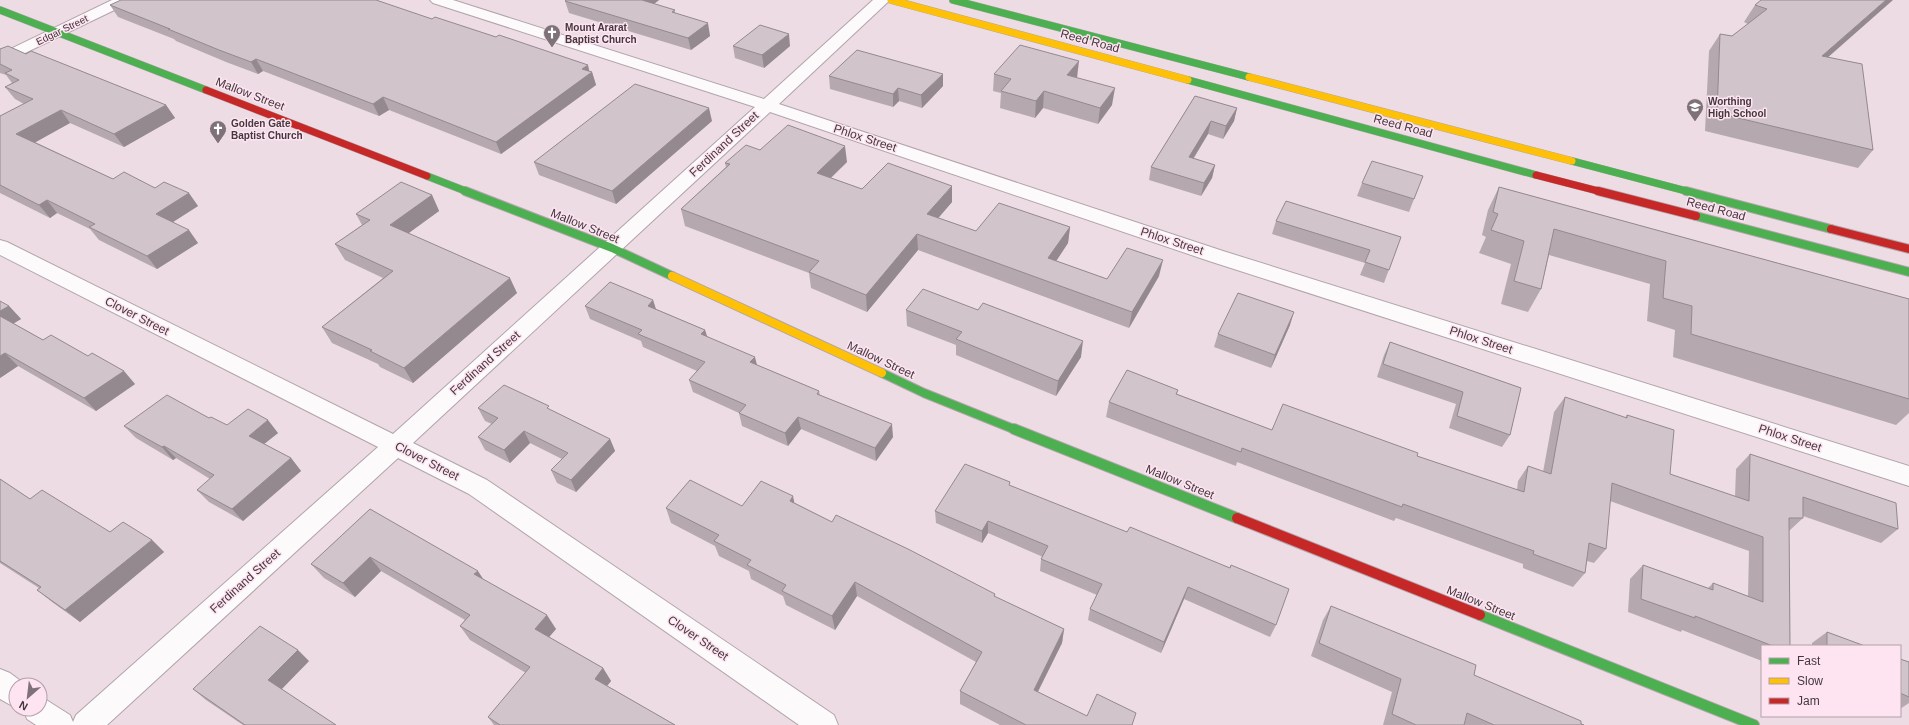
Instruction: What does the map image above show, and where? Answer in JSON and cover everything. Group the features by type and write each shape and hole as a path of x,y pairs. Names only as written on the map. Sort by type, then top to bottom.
{"street":[{"name":"Edgar Street","path":"0,60 124,0"},
{"name":"Phlox Street","path":"438,0 766,105 1216,256 1909,476"},
{"name":"Ferdinand Street","path":"86,725 396,445 882,0"},
{"name":"Reed Road","path":"891,0 1583,176 1909,250"},
{"name":"Reed Road","path":"953,0 1583,176 1909,272"},
{"name":"Mallow Street","path":"0,10 612,248 924,393 1754,725"},
{"name":"Clover Street","path":"0,247 478,487 824,725"},
{"path":"48,717 60,725"}],"building":[{"path":"121,0 376,0 432,19 435,17 496,37 499,35 588,65 582,69 592,72 496,142 383,97 373,104 256,59 251,62 110,5"},
{"path":"642,0 675,10 672,12 708,23 688,38 565,1"},
{"path":"1761,0 1886,0 1822,56 1862,64 1873,150 1717,113 1720,34 1732,36 1767,9 1755,5"},
{"path":"760,25 789,34 762,55 733,46"},
{"path":"1020,45 1079,61 1067,75 1115,88 1100,108 1044,91 1036,101 1001,91 1011,79 994,74"},
{"path":"8,46 26,54 31,51 166,105 114,134 61,110 16,134 113,179 124,172 155,188 164,182 189,193 156,214 189,230 147,256 89,227 95,224 47,200 39,205 0,185 0,116 33,99 5,87 19,80 5,73 12,70 0,64 0,49"},
{"path":"857,50 943,74 921,95 898,88 893,94 829,76"},
{"path":"635,84 709,108 612,191 534,162"},
{"path":"1195,96 1237,108 1226,126 1211,121 1189,157 1215,165 1204,183 1151,167"},
{"path":"788,125 845,146 817,173 862,189 888,163 952,186 927,214 976,231 999,203 1070,227 1048,258 1107,279 1127,248 1163,260 1132,312 917,234 866,295 809,272 819,261 681,209 730,164 725,163 746,145 760,150"},
{"path":"1372,161 1423,176 1414,199 1362,183"},
{"path":"401,182 432,195 390,225 510,278 404,368 370,351 372,350 322,327 393,271 335,244 370,220 356,214"},
{"path":"1499,187 1909,299 1909,399 1691,334 1692,306 1663,298 1666,261 1554,229 1541,289 1514,281 1524,241 1491,230 1498,214 1493,212"},
{"path":"1286,201 1401,237 1389,270 1365,262 1370,250 1276,221"},
{"path":"610,282 653,300 648,306 705,330 701,334 755,357 750,362 819,391 817,394 892,424 875,448 798,417 785,433 739,413 746,405 689,380 705,362 638,334 642,330 585,306"},
{"path":"923,289 978,310 983,303 1083,341 1058,381 956,339 962,332 906,310"},
{"path":"1238,293 1294,312 1275,355 1218,334"},
{"path":"0,301 9,306 0,311"},
{"path":"0,316 43,340 51,335 88,356 92,353 124,371 84,398 5,353 0,356"},
{"path":"1390,342 1521,388 1510,435 1457,416 1463,392 1383,364"},
{"path":"1127,370 1178,390 1176,394 1272,430 1283,404 1418,453 1417,456 1524,492 1528,466 1551,474 1565,397 1627,418 1627,415 1674,430 1670,474 1749,501 1750,454 1896,503 1898,529 1803,497 1803,518 1789,518 1790,645 1770,645 1695,616 1695,618 1641,599 1643,565 1713,590 1713,583 1763,602 1763,537 1612,483 1606,549 1589,543 1585,573 1533,554 1534,551 1403,504 1402,507 1242,448 1241,452 1109,402"},
{"path":"504,385 549,406 547,408 610,439 571,480 551,470 568,453 524,431 504,450 478,437 498,418 478,408"},
{"path":"167,395 209,418 211,417 227,425 248,409 268,420 249,436 291,458 232,509 197,490 214,475 164,446 162,447 124,426"},
{"path":"965,464 1010,482 1009,485 1127,532 1130,527 1230,568 1231,565 1289,589 1276,625 1188,587 1164,642 1090,609 1102,584 1041,559 1048,546 988,521 982,531 935,511"},
{"path":"0,479 30,499 42,490 110,532 123,522 152,540 65,610 37,590 41,587 0,561"},
{"path":"690,480 742,506 761,481 793,496 790,501 832,522 836,515 908,549 995,594 994,596 1064,629 1034,690 1087,716 1097,694 1136,713 1132,725 1026,725 960,691 982,652 855,582 832,616 782,591 786,585 747,565 751,560 714,541 719,535 666,508"},
{"path":"370,509 478,571 474,574 547,615 535,629 603,668 595,679 675,725 500,725 488,717 530,667 460,626 470,615 370,557 343,583 311,564"},
{"path":"1331,606 1476,665 1474,675 1581,721 1581,724 1584,725 1494,725 1467,713 1464,725 1416,725 1392,714 1401,679 1319,643"},
{"path":"260,626 298,650 268,680 336,725 245,725 193,689"},
{"path":"1827,632 1862,645 1827,645"},
{"path":"1901,659 1909,662 1909,697 1901,693"}],"traffic: fast":[{"path":"953,0 1249,77"},
{"path":"0,10 206,90"},
{"path":"1188,80 1536,175"},
{"path":"1572,161 1831,229"},
{"path":"427,176 612,248 672,276"},
{"path":"1696,216 1909,272"},
{"path":"882,373 924,393 1237,518"},
{"path":"1480,615 1754,725"}],"traffic: slow":[{"path":"891,0 1188,80"},
{"path":"1249,77 1572,161"},
{"path":"672,276 882,373"}],"traffic: jam":[{"path":"206,90 427,176"},
{"path":"1536,175 1696,216"},
{"path":"1831,229 1909,249"},
{"path":"1237,518 1480,615"}],"place":[{"name":"Mount Ararat Baptist Church","path":"552,48"},
{"name":"Worthing High School","path":"1695,122"},
{"name":"Golden Gate Baptist Church","path":"218,144"}]}
